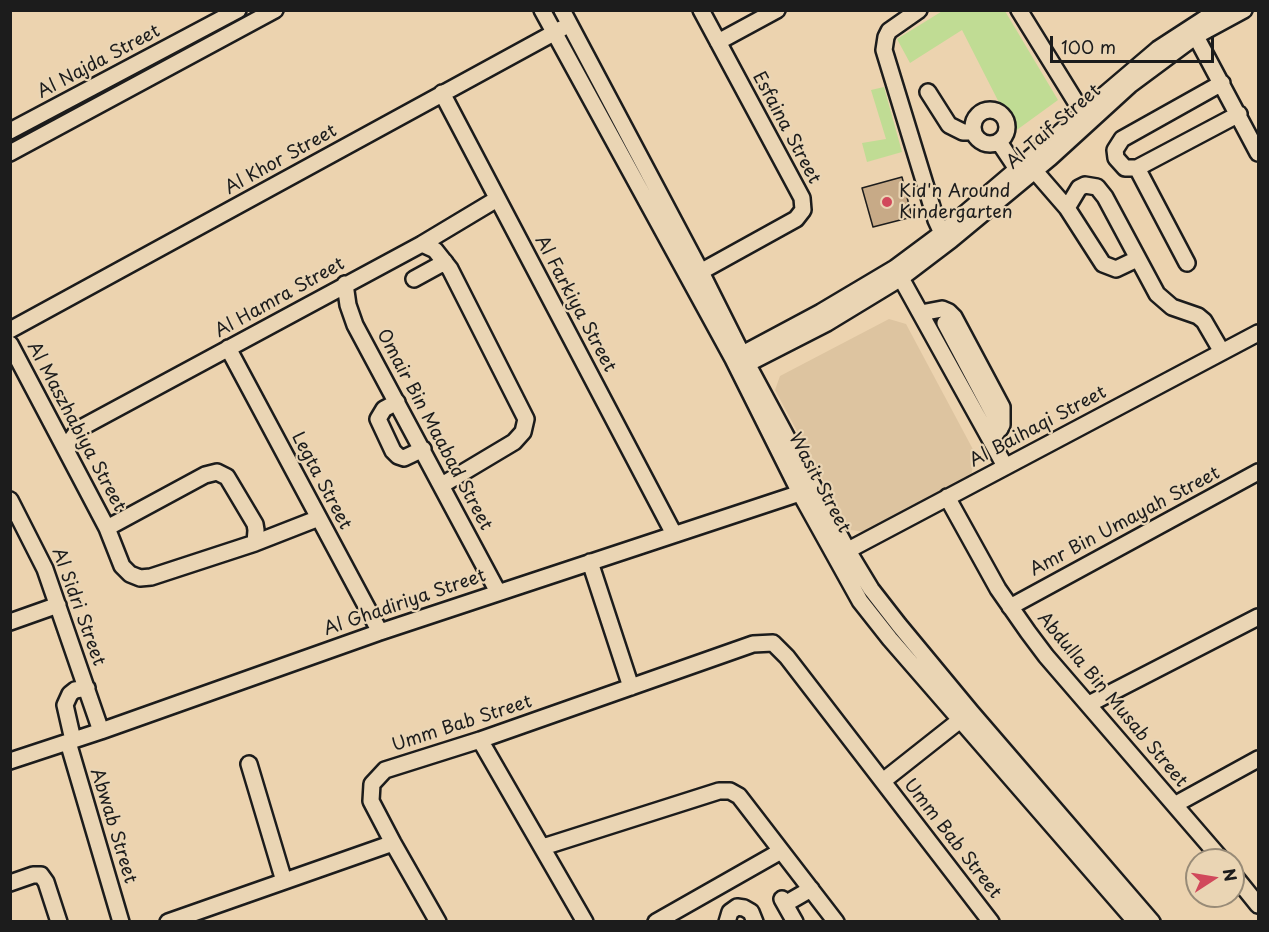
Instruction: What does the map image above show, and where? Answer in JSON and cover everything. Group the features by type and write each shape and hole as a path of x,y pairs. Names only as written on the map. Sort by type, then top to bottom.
{"street":[{"path":"10,153 275,10"},
{"name":"Wasit Street","path":"542,10 695,275"},
{"name":"Esfaina Street","path":"695,275 796,219 803,210 802,198 702,10"},
{"path":"718,42 777,10"},
{"path":"919,10 889,31 884,50 920,175 946,236"},
{"path":"1019,10 1085,118"},
{"name":"Al Taif Street","path":"946,236 1017,169 1131,85 1218,10"},
{"name":"Al Taif Street","path":"1194,32 1244,10"},
{"path":"235,11 243,28"},
{"name":"Al Najda Street","path":"10,131 235,11"},
{"name":"Wasit Street","path":"566,17 695,275 842,554 860,601 890,639 966,716 1152,921"},
{"name":"Al Khor Street","path":"10,330 554,33 566,17"},
{"path":"1194,32 1258,153"},
{"path":"1222,82 1122,139 1115,150 1116,158 1125,168 1137,168 1239,114"},
{"path":"928,92 949,125 963,132 974,132"},
{"name":"Al Farkiya Street","path":"442,93 674,534"},
{"path":"993,111 999,113 1006,124 1004,137 999,142 987,144 976,137 973,125 980,114 993,111"},
{"name":"Al Taif Street","path":"740,361 821,312 898,273 1034,170 1085,118"},
{"path":"999,142 1017,169"},
{"path":"1137,168 1187,263"},
{"path":"1034,170 1066,208 1107,267 1116,269 1137,259"},
{"path":"1066,208 1079,188 1085,185 1097,187 1105,197 1157,294 1172,307 1198,316 1204,321 1222,352"},
{"name":"Al Hamra Street","path":"79,429 422,244 497,199"},
{"path":"422,244 435,250 445,262 520,405 525,419 523,432 514,442 442,485"},
{"path":"414,279 445,262"},
{"path":"898,273 928,312 995,435 1005,466"},
{"name":"Omair Bin Maabad Street","path":"345,284 348,305 355,325 498,592"},
{"path":"928,312 945,310 954,317 1002,406 1004,419 995,435"},
{"name":"Al Baihaqi Street","path":"842,554 947,496 1258,333"},
{"name":"Al Maszhabiya Street","path":"10,344 107,528 122,566 130,574 140,579 151,577 255,543 319,518"},
{"name":"Legta Street","path":"228,348 380,632"},
{"path":"397,402 384,409 378,419 393,451 404,458 423,449"},
{"path":"55,428 79,429"},
{"path":"67,452 71,440 79,429"},
{"name":"Al Maszhabiya Street","path":"107,528 205,475 217,472 228,477 255,524 255,543"},
{"name":"Amr Bin Umayah Street","path":"1010,607 1258,472"},
{"name":"Al Ghadiriya Street","path":"10,761 380,632 806,489"},
{"name":"Abdulla Bin Musab Street","path":"947,496 1010,607 1046,656 1212,848"},
{"name":"Al Sidri Street","path":"10,500 45,569 101,731"},
{"path":"590,562 631,687"},
{"path":"10,622 58,605"},
{"path":"1089,704 1258,616"},
{"name":"Umm Bab Street","path":"438,921 371,801 372,784 385,770 480,740 753,644 773,644 787,657 991,921"},
{"name":"Abwab Street","path":"87,688 75,690 70,694 65,705 70,741 121,921"},
{"name":"Wasit Street","path":"966,716 1136,921"},
{"name":"Umm Bab Street","path":"883,781 966,716"},
{"path":"480,740 585,921"},
{"path":"1176,804 1258,759"},
{"path":"249,764 284,881"},
{"path":"543,847 719,791 730,791 739,796 836,921"},
{"path":"168,921 393,843"},
{"path":"656,921 781,851"},
{"path":"10,883 33,875 41,875 46,882 59,921"},
{"path":"1245,888 1258,904"},
{"path":"795,921 784,902 810,889"},
{"path":"727,921 730,912 736,908 744,908 751,912 755,921"}],"shaded area":[{"path":"889,319 906,324 976,455 971,475 866,532 850,530 775,390 780,376"}],"green space":[{"path":"944,10 1005,11 1058,100 1014,132 962,30 910,63 897,39"},
{"path":"884,87 902,152 867,162 862,143 886,139 871,90"}],"building":[{"name":"Kid'n Around Kindergarten","path":"902,177 912,217 873,227 862,188"}],"place":[{"name":"Kid'n Around Kindergarten","path":"887,202"}]}
